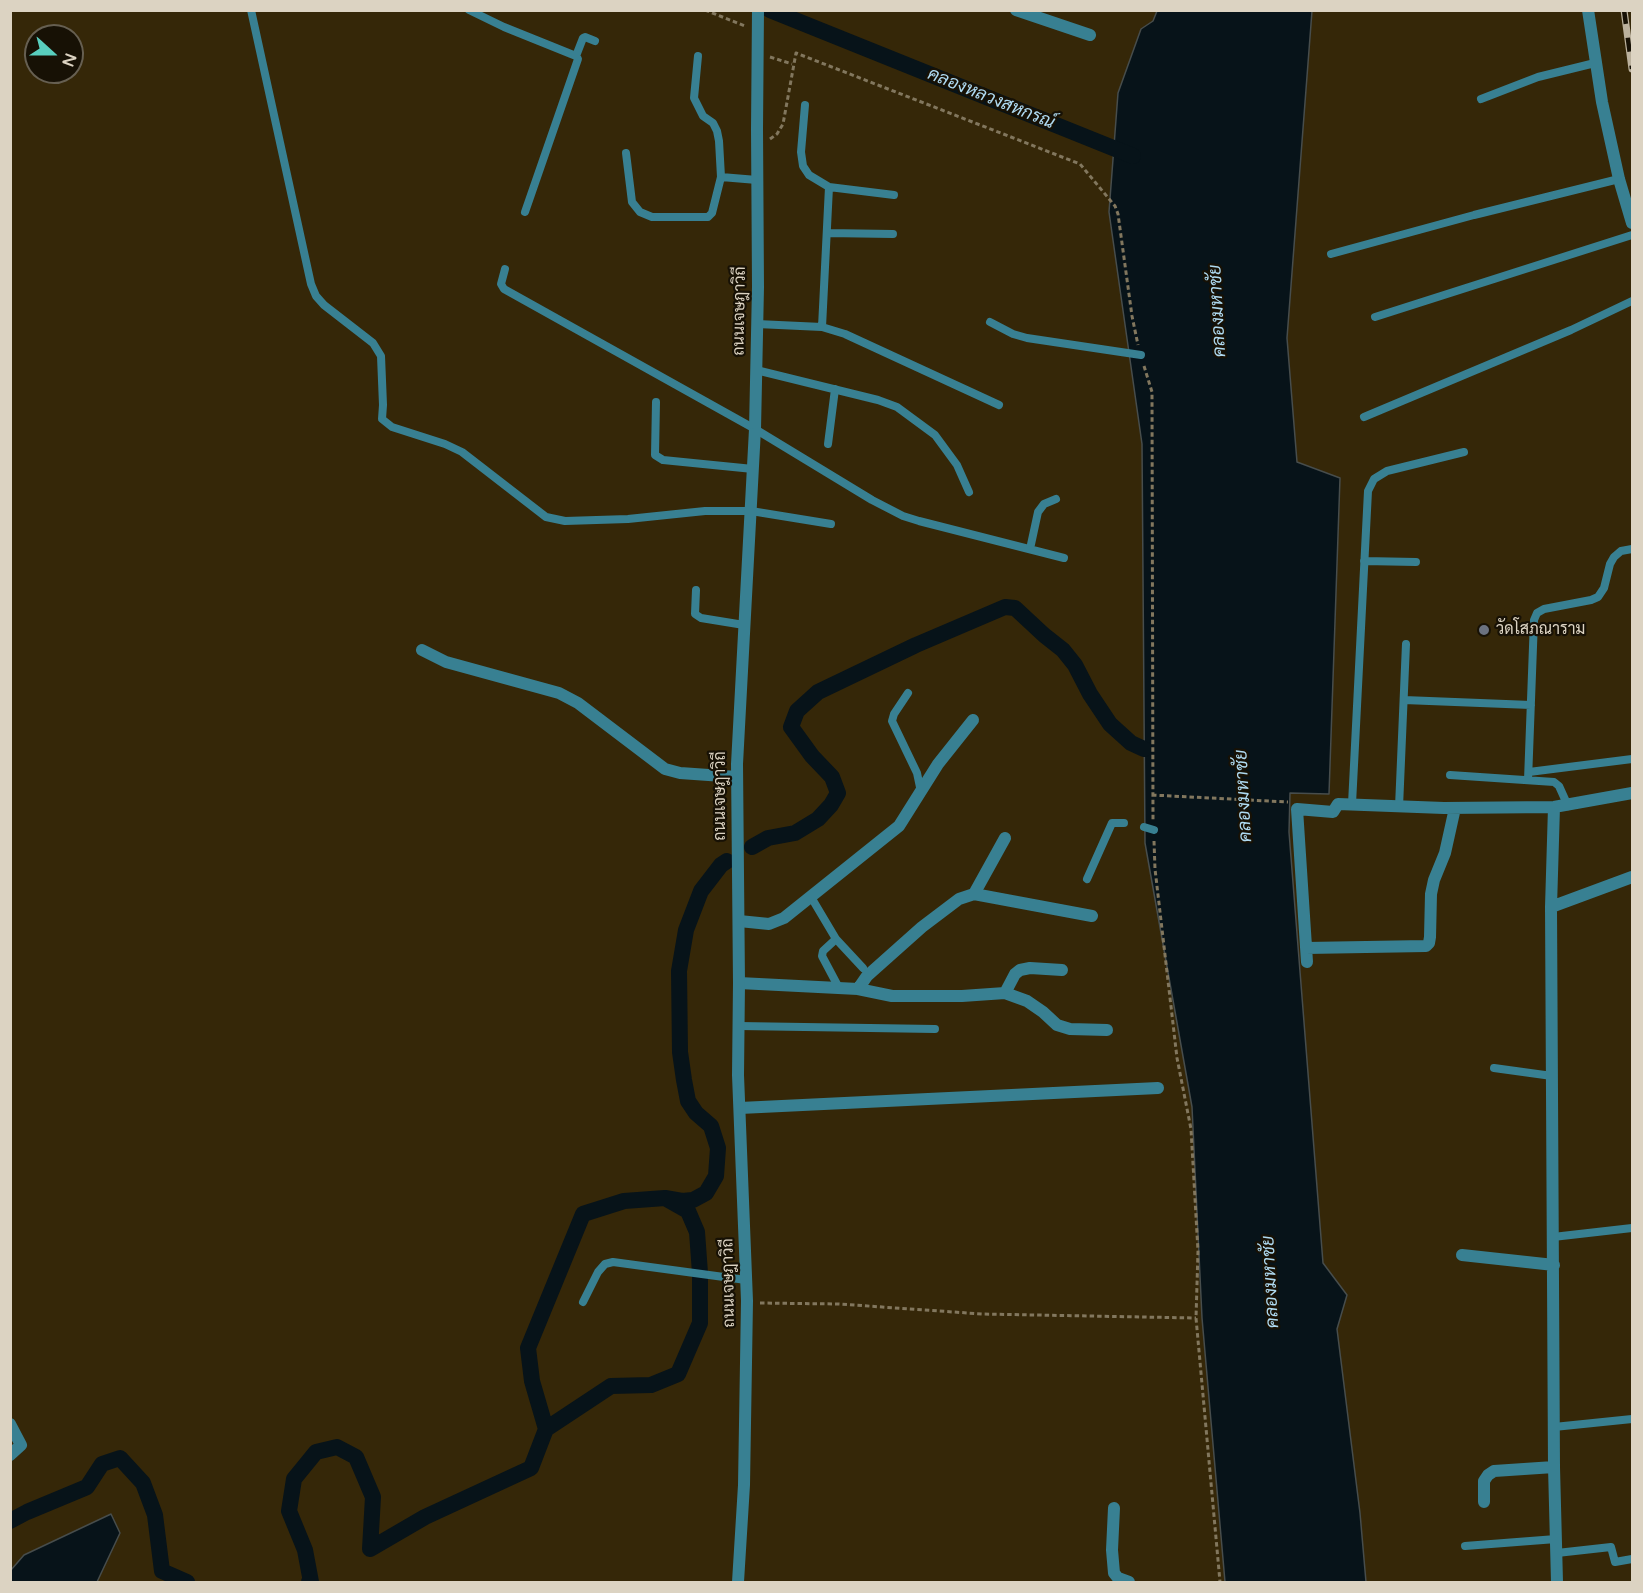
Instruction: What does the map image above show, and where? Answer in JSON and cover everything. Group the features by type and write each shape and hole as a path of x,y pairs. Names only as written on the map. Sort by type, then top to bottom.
{"street":[{"name":"ถนนเจษฎาวิถี","path":"738,1582 744,1485 747,1301 738,1075 737,777 755,429 758,10"},
{"path":"1016,10 1090,35"},
{"path":"1588,10 1602,102 1632,223"},
{"path":"422,650 446,662 559,693 578,703 665,769 680,773 737,777"},
{"path":"739,921 769,924 784,918 898,826 938,765 973,720"},
{"path":"1306,962 1296,811 1299,809 1333,812 1338,804 1455,808 1554,807 1632,792"},
{"path":"1554,807 1551,907 1554,1467 1557,1582"},
{"path":"1306,948 1426,946 1430,937 1431,894 1455,808"},
{"path":"974,894 1005,838"},
{"path":"1551,907 1632,877"},
{"path":"858,989 867,976 922,927 959,898 974,894 1092,916"},
{"path":"1005,993 1015,974 1020,970 1030,968 1062,970"},
{"path":"739,983 858,989 892,996 962,996 1005,993 1027,1001 1057,1025 1070,1029 1107,1030"},
{"path":"740,1108 1158,1088"},
{"path":"1462,1255 1554,1265"},
{"path":"10,1424 21,1445 10,1455"},
{"path":"1484,1502 1484,1481 1494,1471 1554,1467"},
{"path":"1114,1508 1112,1550 1114,1573 1118,1578 1129,1582"}],"lane":[{"path":"251,10 311,284 316,296 324,305 373,343 381,356 382,419 392,427 445,444 462,452 546,517 576,521 628,519 705,511 751,511 831,524"},
{"path":"469,10 576,56"},
{"path":"525,212 578,63 576,56 583,38 595,41"},
{"path":"626,153 632,202 640,212 652,217 708,217 715,207 721,177 717,131 713,123 704,116 694,98 698,56"},
{"path":"1480,99 1538,77 1595,63"},
{"path":"805,105 801,152 803,166 809,175 829,187 894,195"},
{"path":"721,177 757,180"},
{"path":"1331,254 1474,215 1620,179"},
{"path":"822,327 829,187"},
{"path":"827,233 893,234"},
{"path":"1376,317 1632,235"},
{"path":"505,269 501,284 504,289 755,429 848,487 903,516 1064,558"},
{"path":"1364,417 1571,330 1632,301"},
{"path":"990,322 1027,338 1141,355"},
{"path":"757,324 822,327 864,342 999,405"},
{"path":"756,370 878,400 897,407 935,435 957,465 969,492"},
{"path":"828,444 835,389"},
{"path":"656,402 655,455 663,460 753,469"},
{"path":"1352,804 1368,491 1374,478 1387,471 1464,452"},
{"path":"1030,549 1038,512 1044,504 1056,499"},
{"path":"1529,776 1534,620 1537,612 1598,597 1604,588 1610,564 1614,558 1621,551 1632,549"},
{"path":"1364,561 1416,562"},
{"path":"696,590 695,614 701,618 744,625"},
{"path":"1400,807 1406,644"},
{"path":"908,693 892,721 917,773 921,792"},
{"path":"1404,700 1531,705"},
{"path":"1450,775 1529,776 1632,759"},
{"path":"1529,776 1554,782 1559,786 1568,806"},
{"path":"1087,879 1112,823 1125,823"},
{"path":"1144,827 1154,830"},
{"path":"811,897 836,939 864,968"},
{"path":"836,939 823,951 822,956 840,988"},
{"path":"739,1026 935,1029"},
{"path":"1494,1068 1552,1076"},
{"path":"1553,1237 1632,1228"},
{"path":"583,1302 598,1272 605,1264 613,1262 746,1280"},
{"path":"1554,1427 1632,1419"},
{"path":"1465,1546 1556,1539"},
{"path":"1557,1553 1611,1547 1615,1562 1632,1559"}],"path":[{"path":"1220,1582 1196,1318 1198,1251 1191,1130 1177,1058 1155,869 1152,795 1290,802"},
{"path":"747,1301 760,1304 839,1304 982,1314 1196,1318"}],"water":[{"name":"คลองมหาชัย","path":"1157,11 1312,11 1287,338 1297,462 1340,478 1329,794 1290,793 1289,832 1323,1263 1347,1295 1337,1329 1360,1513 1366,1582 1225,1582 1202,1318 1192,1107 1145,843 1142,444 1109,212 1118,93 1141,29 1153,21"},
{"path":"111,1514 120,1533 97,1582 11,1582 11,1570 24,1555"}],"waterway":[{"name":"คลองหลวงสหกรณ์","path":"770,10 1133,156"},
{"path":"752,847 768,838 795,833 818,819 838,793 832,777 812,756 791,727 797,711 818,692 916,645 1005,607 1015,608 1063,650 1075,665 1090,694 1110,724 1131,743 1144,749"},
{"path":"546,1429 532,1381 528,1348 583,1214 624,1201 665,1198 693,1200 706,1193 716,1176 718,1148 711,1126 696,1113 688,1101 684,1080 680,1052 679,971 686,930 701,891 721,865 727,861"},
{"path":"309,1582 311,1582 305,1550 289,1511 294,1479 316,1452 337,1447 356,1457 373,1497 370,1549 425,1517 531,1468 546,1429 611,1386 651,1385 678,1374 700,1323 697,1232 688,1211 665,1198"},
{"path":"10,1521 87,1487 102,1464 120,1458 143,1483 155,1515 162,1571 187,1582"}],"railway":[{"path":"1624,10 1632,69"}],"place":[{"name":"วัดโสภณาราม","path":"1484,630"}]}
